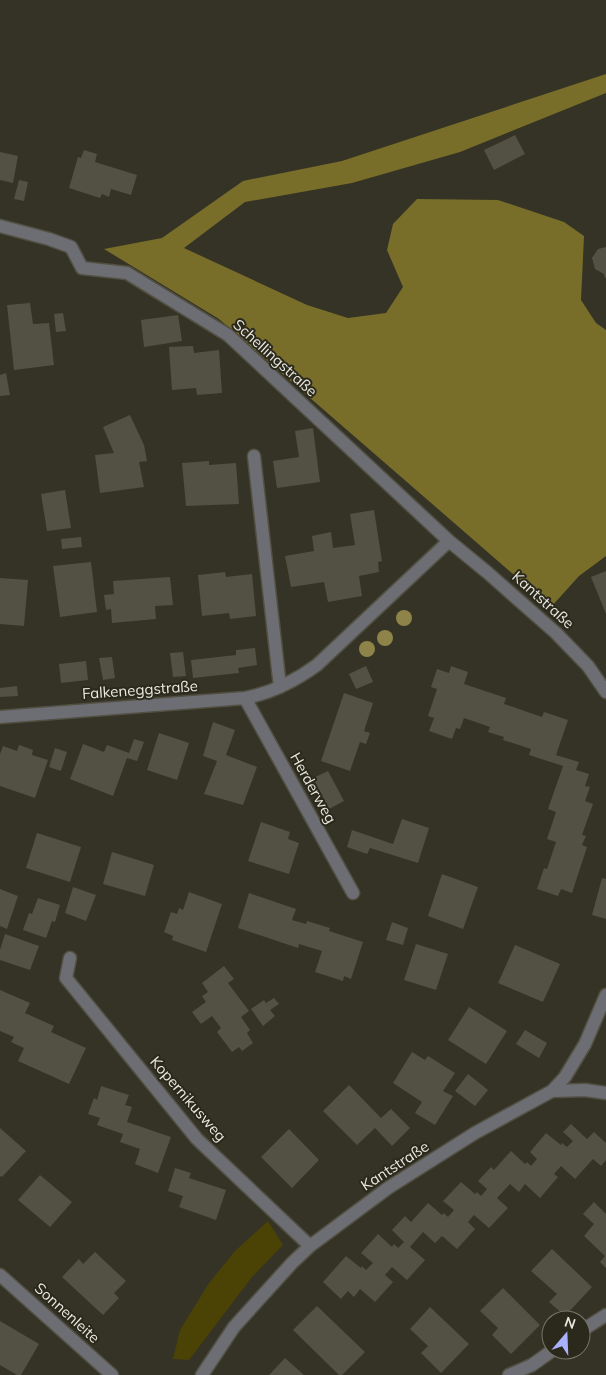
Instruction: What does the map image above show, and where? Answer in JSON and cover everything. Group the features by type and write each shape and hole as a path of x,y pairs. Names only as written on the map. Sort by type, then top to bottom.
{"street":[{"name":"Schellingstraße","path":"0,226 49,238 71,247 82,268 127,273 228,335 449,541"},
{"path":"254,456 280,687"},
{"name":"Kantstraße","path":"449,541 526,605 556,633 588,666 606,692"},
{"name":"Falkeneggstraße","path":"0,717 263,695 303,675 317,665 449,541"},
{"name":"Herderweg","path":"245,698 353,893"},
{"name":"Kopernikusweg","path":"70,958 66,978 197,1139 310,1246"},
{"name":"Kantstraße","path":"202,1375 234,1327 310,1246 388,1188 475,1133 552,1091 565,1077 586,1044 606,995"},
{"path":"552,1091 585,1090 606,1093"},
{"name":"Sonnenleite","path":"0,1275 112,1375"},
{"path":"591,1325 606,1315"},
{"path":"509,1375 541,1358"}],"shaded area":[{"path":"606,74 606,93 460,152 352,183 245,202 184,248 307,305 348,318 386,313 403,287 387,250 393,224 417,199 498,200 564,222 584,236 581,300 596,323 606,330 606,556 579,576 551,607 219,319 104,249 162,238 243,181 342,161"},
{"path":"268,1221 283,1245 252,1277 189,1360 173,1359 180,1330 209,1283 235,1251"}],"building":[{"path":"515,135 525,154 494,170 484,150"},
{"path":"84,150 97,154 95,162 137,175 131,195 111,189 109,197 102,194 100,198 69,188 78,157 81,158"},
{"path":"0,152 18,156 13,183 0,180"},
{"path":"19,180 28,182 24,201 14,199"},
{"path":"606,247 605,278 604,274 595,269 592,258 598,249"},
{"path":"30,303 33,324 49,323 54,365 14,370 7,305"},
{"path":"63,313 66,331 56,332 54,314"},
{"path":"178,315 182,341 144,347 141,320"},
{"path":"193,346 194,353 219,350 222,393 197,395 196,388 172,390 169,347"},
{"path":"6,373 10,395 0,396 0,375"},
{"path":"130,415 144,445 147,461 139,462 144,487 100,493 95,455 114,453 103,427"},
{"path":"313,428 320,482 277,488 273,461 299,457 295,431"},
{"path":"209,461 209,465 236,463 239,504 186,506 182,463"},
{"path":"65,490 71,528 47,531 41,494"},
{"path":"374,510 382,561 378,562 379,572 359,576 362,596 328,602 324,582 291,587 285,556 314,551 312,536 331,532 333,548 355,545 350,514"},
{"path":"81,537 82,547 62,549 61,539"},
{"path":"91,562 97,612 60,617 53,566"},
{"path":"606,571 606,614 591,577"},
{"path":"225,572 226,577 252,574 256,616 230,619 229,613 202,616 198,575"},
{"path":"170,577 173,605 155,606 156,619 112,623 111,609 106,610 104,595 114,594 113,581"},
{"path":"0,578 28,580 24,626 0,624"},
{"path":"255,648 257,665 238,668 239,673 193,678 191,660 236,655 236,650"},
{"path":"183,652 186,676 173,677 170,653"},
{"path":"112,657 115,678 103,680 99,658"},
{"path":"86,661 88,680 61,683 59,664"},
{"path":"366,666 373,682 356,689 349,674"},
{"path":"451,666 468,672 464,684 506,698 504,704 542,717 544,712 568,720 556,755 579,762 576,770 589,774 585,786 590,787 585,801 593,804 582,835 586,836 582,845 587,847 572,893 561,889 558,896 537,889 544,868 547,869 556,842 547,839 556,812 548,809 563,766 529,755 531,749 503,740 504,737 488,732 490,727 464,718 460,729 456,728 452,739 429,731 434,718 428,716 437,689 431,687 437,669 449,673"},
{"path":"17,686 18,696 0,697 0,688"},
{"path":"344,693 373,703 364,731 370,733 366,744 360,742 350,771 321,761"},
{"path":"213,722 235,730 226,755 257,767 243,805 204,794 217,761 203,756"},
{"path":"159,733 189,743 177,780 147,770"},
{"path":"134,739 144,742 137,761 127,758 113,796 70,779 83,744 104,752 107,745 129,753"},
{"path":"19,745 33,750 32,755 48,760 35,798 0,786 0,754 3,746 17,751"},
{"path":"55,748 67,752 61,771 49,767"},
{"path":"328,771 344,801 329,809 313,778"},
{"path":"402,819 429,828 418,863 370,848 367,854 347,847 352,830 393,844"},
{"path":"261,822 290,832 288,839 299,843 289,874 248,861"},
{"path":"37,833 81,847 70,882 26,868"},
{"path":"112,852 154,865 145,896 103,884"},
{"path":"442,874 478,887 463,929 428,916"},
{"path":"602,878 606,879 606,919 592,915"},
{"path":"73,887 96,895 86,921 65,913"},
{"path":"0,889 18,896 7,929 0,926"},
{"path":"189,892 222,904 206,952 172,940 173,936 164,932 171,912 177,914 179,908 183,910"},
{"path":"249,893 296,909 292,920 306,924 307,921 330,928 329,931 363,942 351,979 344,976 343,981 315,972 322,951 299,944 298,948 238,928"},
{"path":"38,898 60,905 55,922 52,921 46,938 23,930 29,913 32,914"},
{"path":"392,922 408,928 403,945 386,940"},
{"path":"5,934 39,946 30,970 0,960 0,950"},
{"path":"416,944 448,954 436,990 404,980"},
{"path":"515,945 560,964 543,1002 498,983"},
{"path":"224,966 234,979 228,983 249,1011 241,1017 250,1030 247,1033 253,1043 242,1051 239,1047 232,1052 217,1032 221,1028 212,1016 201,1024 192,1012 206,1002 202,996 208,992 202,983"},
{"path":"0,990 30,1003 25,1013 54,1026 51,1032 86,1048 69,1084 18,1061 24,1048 11,1042 14,1037 0,1031"},
{"path":"274,998 279,1004 270,1010 275,1016 263,1026 251,1009 264,1000 266,1003"},
{"path":"469,1007 507,1031 486,1064 448,1040"},
{"path":"525,1030 547,1043 539,1058 516,1044"},
{"path":"412,1052 425,1060 428,1056 455,1073 443,1091 453,1096 435,1125 415,1113 422,1102 393,1083"},
{"path":"468,1074 488,1090 475,1106 455,1091"},
{"path":"349,1085 381,1118 391,1109 410,1128 392,1146 375,1128 357,1145 323,1111"},
{"path":"101,1086 129,1095 125,1105 132,1107 127,1122 171,1137 158,1173 135,1164 140,1149 120,1142 123,1134 97,1125 100,1118 88,1114 94,1098 97,1100"},
{"path":"571,1124 587,1139 594,1132 606,1143 606,1160 601,1166 593,1159 575,1179 561,1166 554,1174 558,1177 540,1198 525,1184 519,1192 510,1184 497,1198 508,1208 489,1228 474,1215 468,1222 475,1229 457,1249 442,1236 435,1243 423,1232 410,1247 425,1260 407,1280 392,1267 385,1275 393,1282 375,1302 360,1289 354,1297 348,1291 341,1299 323,1282 346,1256 366,1270 373,1263 361,1253 378,1234 392,1247 394,1244 398,1248 404,1242 392,1230 405,1216 411,1222 428,1203 442,1215 444,1213 448,1217 454,1210 443,1201 461,1182 475,1194 477,1192 481,1196 487,1189 478,1181 491,1167 494,1170 511,1151 525,1164 527,1162 531,1166 537,1159 530,1152 546,1133 561,1145 562,1143 567,1147 573,1141 563,1132"},
{"path":"0,1128 26,1151 2,1177 0,1176"},
{"path":"289,1129 319,1160 292,1188 261,1157"},
{"path":"175,1168 191,1173 189,1178 226,1190 216,1220 179,1207 183,1196 168,1191"},
{"path":"40,1175 72,1202 50,1227 18,1200"},
{"path":"594,1202 606,1214 606,1268 600,1262 605,1256 584,1236 594,1224 583,1214"},
{"path":"552,1249 592,1287 571,1310 558,1310 549,1302 557,1294 531,1271"},
{"path":"95,1252 126,1281 114,1293 119,1298 103,1315 62,1277 79,1259 83,1264"},
{"path":"503,1288 540,1325 511,1354 492,1335 498,1328 480,1311"},
{"path":"317,1306 365,1352 342,1375 339,1375 293,1330"},
{"path":"430,1307 469,1344 441,1373 421,1353 428,1346 410,1329"},
{"path":"0,1321 39,1344 21,1375 17,1375 0,1365"},
{"path":"285,1358 304,1375 269,1375"}]}
